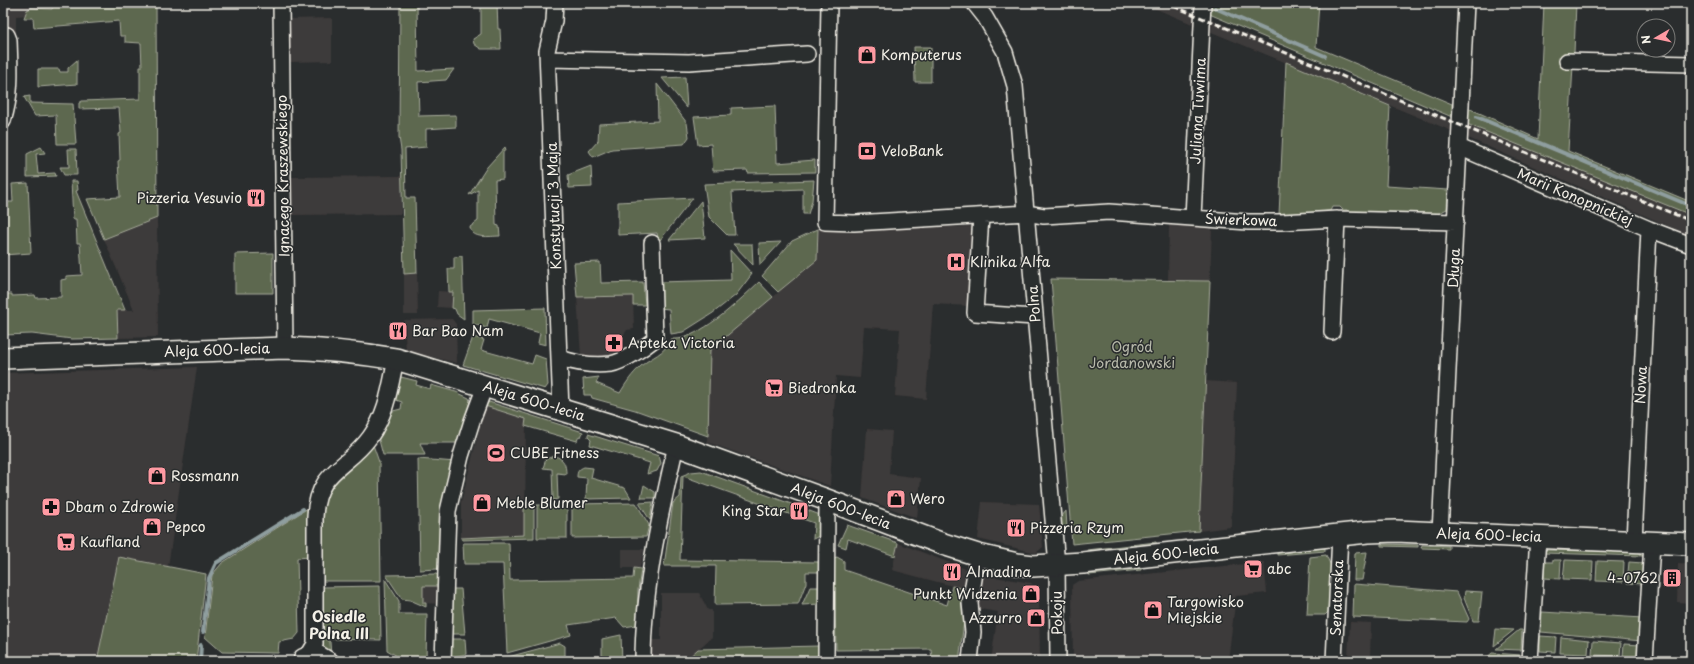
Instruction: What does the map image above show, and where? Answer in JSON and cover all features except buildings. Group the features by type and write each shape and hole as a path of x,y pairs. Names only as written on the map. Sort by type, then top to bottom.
{"main road":[{"name":"Aleja 600-lecia","path":"3,358 285,348 354,352 396,359 676,445 943,544 978,555 1017,564 1056,565 1340,535 1396,531 1691,544"}],"street":[{"name":"Ignacego Kraszewskiego","path":"281,3 285,348"},
{"name":"Konstytucji 3 Maja","path":"555,3 554,20 547,51 562,410"},
{"name":"Świerkowa","path":"829,3 825,222 854,223 1026,213 1044,216 1109,212 1274,222 1337,219 1456,222"},
{"name":"Juliana Tuwima","path":"1193,218 1203,3"},
{"name":"Długa","path":"1440,534 1466,3"},
{"name":"Polna","path":"976,4 1005,52 1014,86 1056,565"},
{"path":"3,121 9,104 11,83 10,40 7,35"},
{"path":"548,59 689,62 807,54"},
{"path":"1567,61 1691,64"},
{"name":"Marii Konopnickiej","path":"1459,146 1649,229 1691,245"},
{"path":"981,216 975,313 1035,317"},
{"path":"1332,332 1337,219"},
{"name":"Nowa","path":"1646,661 1643,542 1649,229"},
{"path":"560,358 579,362 610,364 618,362 655,339 652,243"},
{"path":"331,661 308,653 315,644 315,517 317,498 325,481 362,447 371,436 385,410 396,359"},
{"path":"443,661 448,511 461,456 485,386"},
{"path":"643,661 643,630 647,590 676,445"},
{"path":"826,661 827,500"},
{"name":"Senatorska","path":"1334,661 1340,535"},
{"path":"1530,661 1538,537"},
{"path":"970,661 973,632 970,603 978,555"},
{"name":"Pokoju","path":"1056,565 1058,661"}],"shaded area":[{"path":"3,3 52,3 53,13 16,16 16,45 3,45"},
{"path":"1142,3 1170,3 1199,15 1197,26"},
{"path":"332,18 332,61 290,62 289,19"},
{"path":"1208,18 1453,121 1452,131 1209,31"},
{"path":"1467,124 1691,215 1691,236 1466,137"},
{"path":"401,176 401,214 292,215 291,177"},
{"path":"157,218 158,337 118,338 117,310 134,310 104,239"},
{"path":"1169,225 1212,228 1210,281 1168,280"},
{"path":"976,226 970,306 933,304 926,399 895,396 900,329 864,327 860,378 836,376 830,486 707,442 710,350 817,260 818,229 869,230"},
{"path":"417,273 418,315 404,315 404,274"},
{"path":"438,291 453,292 452,308 437,307"},
{"path":"633,296 634,329 627,330 622,337 622,346 618,354 613,356 581,356 577,297"},
{"path":"452,319 456,324 457,363 406,351 404,320"},
{"path":"197,367 168,567 119,557 97,661 3,661 3,373"},
{"path":"1205,381 1237,383 1231,527 1199,531"},
{"path":"485,406 526,419 525,535 461,538 461,502"},
{"path":"867,429 892,431 889,474 921,478 917,518 862,498"},
{"path":"982,502 1039,504 1043,547 1036,553 978,539"},
{"path":"898,543 971,571 968,590 892,570"},
{"path":"622,549 644,549 640,568 622,568"},
{"name":"Targowisko Miejskie","path":"1264,562 1267,593 1236,596 1228,661 1073,661 1072,585 1078,581"},
{"path":"1678,563 1691,564 1691,603 1677,602"},
{"path":"978,574 1031,583 1039,590 1040,661 991,661 998,612 974,608"},
{"path":"423,586 445,586 443,604 423,603"},
{"path":"661,593 699,593 708,610 712,610 712,637 685,661 650,661 649,640 661,640"},
{"path":"1350,622 1371,623 1370,658 1348,657"}],"green space":[{"path":"55,3 156,3 157,218 104,239 87,199 120,197 118,161 120,160 119,134 121,133 119,108 79,109 79,103 82,101 140,99 140,67 142,67 141,43 125,42 125,36 120,36 119,21 34,28 33,18 24,18 27,10 31,8 52,9"},
{"path":"400,3 417,3 418,71 454,69 446,80 418,82 419,116 456,115 456,127 426,129 426,147 405,149 406,198 415,198 417,273 404,274 401,150 399,137"},
{"path":"481,3 497,3 498,29 500,29 501,49 481,49 474,44 473,39 481,34"},
{"path":"1212,3 1319,3 1316,47 1452,104 1452,117 1207,13"},
{"path":"1544,3 1576,3 1574,53 1565,57 1573,66 1568,151 1691,202 1691,215 1467,124 1468,108 1538,139"},
{"path":"914,47 931,47 931,82 915,82"},
{"path":"77,60 77,84 38,87 38,69 59,69 60,72 68,72 68,68"},
{"path":"1286,62 1390,106 1386,186 1448,190 1447,209 1439,213 1439,217 1347,214 1347,210 1343,210 1340,207 1332,207 1330,211 1279,215"},
{"path":"685,77 687,108 662,78"},
{"path":"657,84 687,123 689,137 684,144 612,149 593,157 589,151 598,141 599,124 658,121"},
{"path":"30,96 30,103 73,104 76,144 57,144 56,115 35,116 24,97"},
{"path":"775,106 777,163 815,160 815,172 748,173 747,170 713,171 711,144 698,145 694,117 731,115 731,108"},
{"path":"41,147 45,153 36,154 38,174 55,173 56,176 27,177 27,154"},
{"path":"505,147 506,150 503,152 503,179 495,180 496,225 499,226 500,236 478,236 471,231 470,227 478,221 478,190 469,195 487,167"},
{"path":"68,149 76,149 77,175 64,175 60,167 69,167"},
{"path":"591,166 592,187 569,188 568,175"},
{"path":"814,180 812,201 808,214 803,214 803,189 732,192 735,235 727,235 709,217 704,184"},
{"path":"71,181 77,181 78,190 76,191 125,310 117,310 118,338 72,339 32,334 3,335 3,262 6,294 12,294 12,296 35,295 36,298 61,297 61,280 66,279 66,276 82,275 80,243 77,243 76,219 73,219"},
{"path":"28,183 31,253 3,255 3,202 13,202 12,184"},
{"path":"693,198 660,240 658,240 657,233 618,235 618,202"},
{"path":"701,201 705,238 669,240"},
{"path":"818,229 817,260 778,292 762,276 792,241"},
{"path":"781,242 760,265 759,243"},
{"path":"733,244 752,244 753,265"},
{"path":"730,250 752,274 736,295 713,313 683,332 671,334 669,309 659,308 659,282 731,280"},
{"path":"273,253 273,293 235,293 235,254"},
{"path":"462,256 464,319 457,314 455,309 452,308 453,292 449,292 448,269 454,269 454,257"},
{"path":"600,262 601,283 643,282 645,305 633,305 633,296 577,297 574,263"},
{"name":"Ogród Jordanowski","path":"1051,279 1210,281 1199,531 1072,544"},
{"path":"759,282 773,297 710,350 708,436 635,410 592,398 591,395 584,395 583,379 599,377 596,383 620,393 635,372 665,349 671,339 684,338 706,327 725,313"},
{"path":"545,308 546,345 538,343 540,333 489,319 487,328 473,324 473,310"},
{"path":"473,337 484,340 481,350 532,364 535,355 546,359 548,385 545,389 463,365"},
{"path":"401,377 417,381 416,385 430,389 431,385 456,392 469,398 470,401 460,443 420,443 425,455 383,455 377,433 389,412 401,409 402,402 393,399 397,379"},
{"path":"489,402 583,432 577,441 525,426 526,419 485,406"},
{"path":"588,434 659,456 661,463 657,471 647,474 650,463 590,445 591,440 588,437"},
{"path":"372,442 379,462 381,581 322,581 318,519 324,489"},
{"path":"554,456 560,458 564,462 566,474 557,473 558,499 553,500 552,469 543,468 546,459"},
{"path":"418,459 456,462 441,566 437,569 420,570"},
{"path":"584,467 593,468 591,478 625,488 631,498 586,499 587,478 577,477 579,470"},
{"path":"701,471 794,505 792,513 804,518 807,510 820,515 821,535 813,539 814,523 683,476 680,560 820,562 820,572 806,572 806,583 798,604 715,605 716,566 664,566 673,503 680,497 681,476 691,472"},
{"path":"644,485 655,492 655,498 641,498"},
{"path":"653,502 650,520 639,503"},
{"path":"636,503 649,525 646,537 572,538 572,504"},
{"path":"524,505 534,505 534,538 462,540 461,538 524,535"},
{"path":"537,505 567,505 567,538 537,538"},
{"path":"308,508 310,557 297,558 299,633 294,639 279,642 278,653 222,652 205,637 212,575 222,563"},
{"path":"1066,511 1067,527 1059,537 1058,521"},
{"path":"847,525 898,543 895,556 848,539 846,548 838,545"},
{"path":"1156,542 1157,545 1087,552 1087,550"},
{"path":"463,543 509,543 510,580 633,578 634,568 641,569 638,590 637,625 624,627 616,618 568,625 571,635 507,653 503,564 464,564"},
{"path":"1381,544 1418,545 1418,547 1381,546"},
{"path":"1422,545 1449,546 1449,549 1421,548"},
{"path":"1325,548 1325,551 1277,555 1277,553"},
{"path":"1546,550 1634,552 1640,553 1643,556 1544,553"},
{"path":"1367,552 1362,580 1354,580 1355,553"},
{"path":"1326,555 1331,566 1328,612 1325,615 1307,615 1310,557"},
{"path":"119,557 206,574 196,661 97,661"},
{"path":"837,557 844,561 844,570 947,605 952,586 968,590 959,661 932,661 931,649 836,650 834,558"},
{"path":"1553,560 1561,560 1560,579 1544,578 1545,562 1553,562"},
{"path":"1565,560 1593,561 1592,580 1563,579"},
{"path":"1597,561 1624,562 1623,582 1596,581"},
{"path":"1629,562 1643,563 1644,584 1627,583"},
{"path":"1141,567 1141,570 1089,575 1089,573"},
{"path":"436,574 439,576 441,586 423,586 423,603 426,603 426,607 410,600 402,599 386,575"},
{"path":"385,579 399,601 399,614 427,614 426,659 405,661 387,650"},
{"path":"1354,584 1457,592 1469,619 1467,622 1353,617"},
{"path":"380,586 381,640 331,639 323,631 322,587"},
{"path":"810,587 820,587 820,604 802,605"},
{"path":"448,589 461,589 465,634 447,634"},
{"path":"1465,591 1482,592 1479,621 1473,621 1464,598"},
{"path":"1542,612 1643,618 1642,641 1541,632"},
{"path":"1496,629 1514,630 1494,646"},
{"path":"1519,630 1522,630 1521,650 1496,649"},
{"path":"320,634 330,642 331,657 322,648"},
{"path":"621,635 622,661 602,661 602,639"},
{"path":"1540,636 1556,637 1555,652 1540,651"},
{"path":"1561,637 1589,640 1588,654 1560,653"},
{"path":"447,639 465,639 466,654 446,659"},
{"path":"1593,641 1621,643 1620,656 1592,655"},
{"path":"560,643 565,646 565,661 471,661 471,658 508,657"},
{"path":"1624,644 1641,645 1640,657 1623,656"},
{"path":"819,646 819,661 685,661 698,649"},
{"path":"1492,653 1521,655 1520,661 1483,661"},
{"path":"1349,657 1462,661 1355,661 1349,660"}],"waterway":[{"path":"1215,8 1325,56"},
{"path":"1477,117 1691,206"},
{"path":"203,632 209,578 216,563 303,509"},
{"path":"200,661 201,645"}],"railway":[{"path":"1166,3 1691,221"}],"place":[{"name":"Komputerus","path":"867,55"},
{"name":"VeloBank","path":"867,151"},
{"name":"Pizzeria Vesuvio","path":"256,198"},
{"name":"Klinika Alfa","path":"956,262"},
{"name":"Bar Bao Nam","path":"398,331"},
{"name":"Apteka Victoria","path":"614,343"},
{"name":"Biedronka","path":"774,388"},
{"name":"CUBE Fitness","path":"496,453"},
{"name":"Rossmann","path":"157,476"},
{"name":"Wero","path":"896,499"},
{"name":"Meble Blumer","path":"482,503"},
{"name":"Dbam o Zdrowie","path":"51,507"},
{"name":"King Star","path":"799,511"},
{"name":"Pepco","path":"152,527"},
{"name":"Pizzeria Rzym","path":"1016,528"},
{"name":"Kaufland","path":"66,542"},
{"name":"abc","path":"1253,569"},
{"name":"Almadina","path":"952,572"},
{"name":"4-0762","path":"1672,578"},
{"name":"Punkt Widzenia","path":"1031,594"},
{"name":"Targowisko Miejskie","path":"1153,610"},
{"name":"Azzurro","path":"1036,618"}],"district":[{"name":"Osiedle Polna III","path":"339,626"}]}
